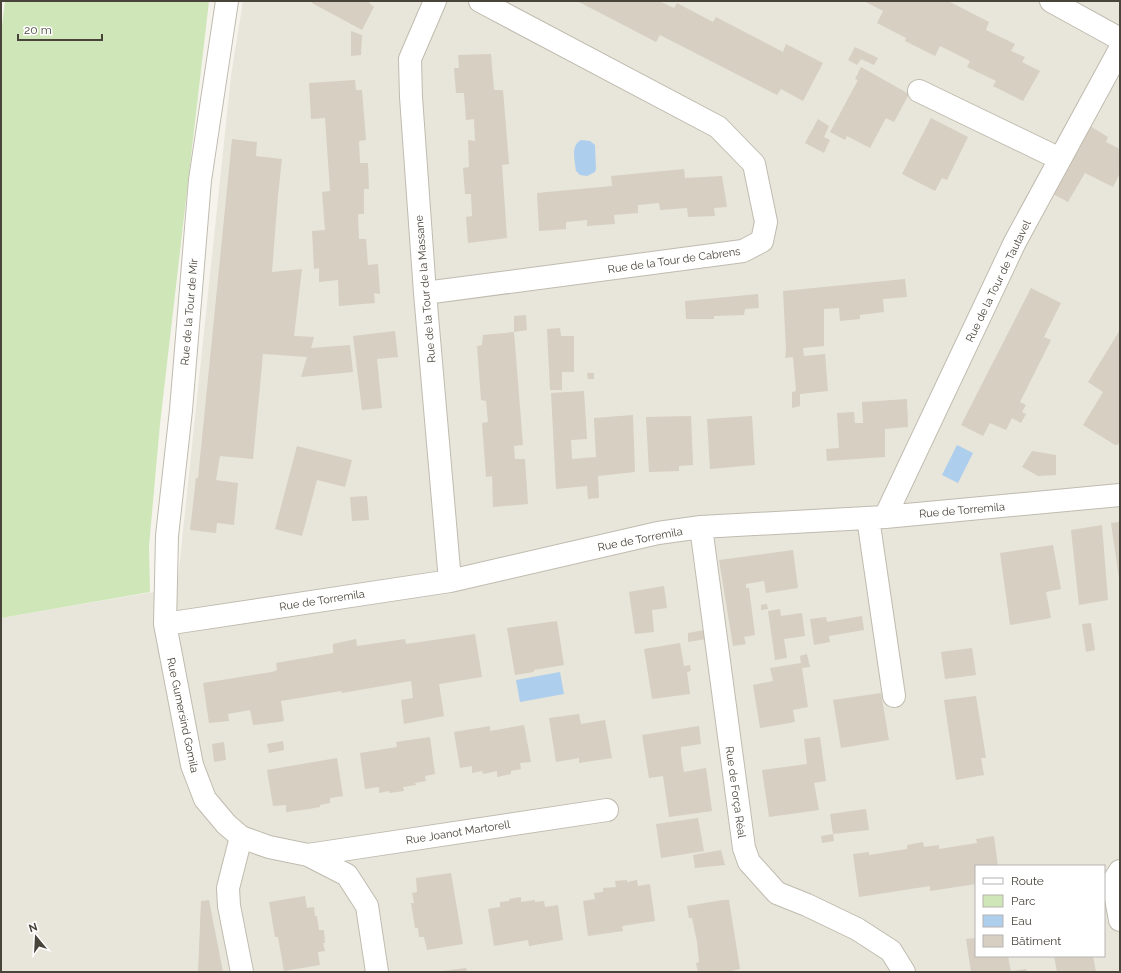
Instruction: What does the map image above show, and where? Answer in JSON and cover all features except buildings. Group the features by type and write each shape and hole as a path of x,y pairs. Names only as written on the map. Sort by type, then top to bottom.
{"street":[{"name":"Rue de la Tour de Mir","path":"165,624 168,536 181,410 200,180 227,1"},
{"name":"Rue de la Tour de la Massane","path":"435,1 410,59 411,97 425,293 450,581"},
{"name":"Rue de la Tour de Cabrens","path":"425,293 743,252 762,242 766,222 754,164 718,127 480,1"},
{"path":"1051,1 1120,39"},
{"name":"Rue de la Tour de Tautavel","path":"876,518 1015,242 1120,49"},
{"path":"919,91 1060,159"},
{"name":"Rue de Torremila","path":"165,624 450,581 658,533 701,527 876,518 1120,495"},
{"path":"876,518 894,696"},
{"name":"Rue de Força Réal","path":"701,527 744,848 749,862 777,893 807,904 857,929 891,951 904,972"},
{"name":"Rue Gumersind Gomila","path":"165,624 192,765 205,799 226,824 241,837 269,847 308,855 347,875 367,906 377,972"},
{"name":"Rue Joanot Martorell","path":"308,855 607,810"},
{"path":"241,837 228,888 229,906 242,972"},
{"path":"1120,871 1114,882 1120,920"}],"shaded area":[{"path":"243,1 1120,1 1120,972 1,972 1,618 177,588 231,76"}],"green space":[{"path":"5,1 209,1 160,424 149,546 150,592 1,618 1,35"}],"water":[{"path":"581,140 590,141 595,145 596,169 595,172 587,176 580,175 576,171 574,150 575,146"},
{"path":"957,445 973,453 958,483 942,475"},
{"path":"560,672 564,694 520,702 516,680"}]}
